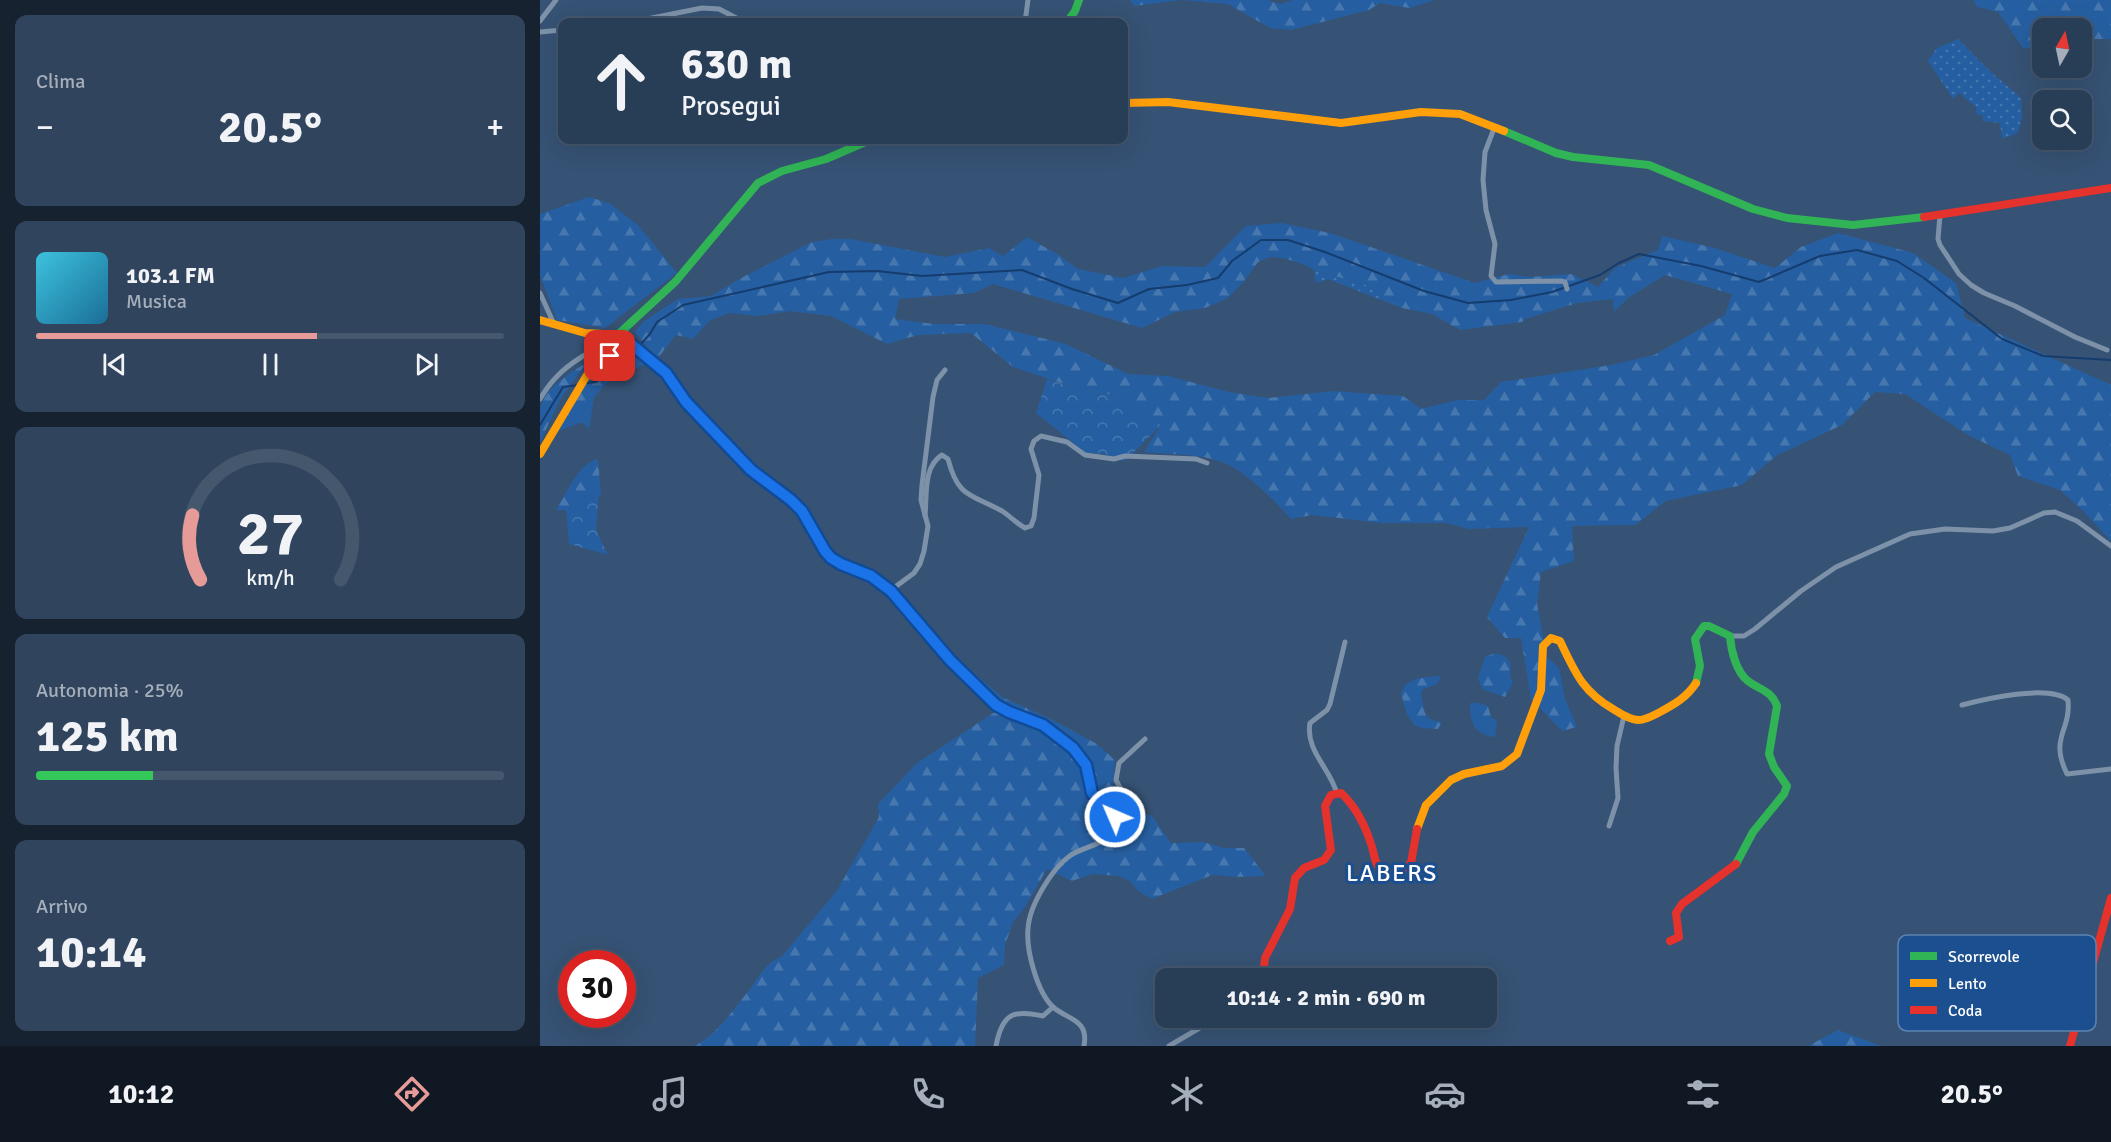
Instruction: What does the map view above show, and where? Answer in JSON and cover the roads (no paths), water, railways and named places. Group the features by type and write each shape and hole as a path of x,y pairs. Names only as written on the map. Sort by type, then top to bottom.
{"main road":[{"path":"1070,18 1078,1"},
{"path":"1128,103 1188,104 1341,123 1435,111 1460,114 1495,126 1556,153 1649,165 1734,202 1787,218 1821,223 1853,225 1891,222 2111,188"},
{"path":"588,373 591,340 604,337 629,323 676,281 758,183 782,171 826,159 862,144"},
{"path":"540,320 604,337 614,347 609,355 588,373 540,454"},
{"path":"569,329 585,341 590,351 599,359 609,355"},
{"path":"1264,968 1265,958 1290,909 1295,878 1304,868 1324,860 1331,850 1325,806 1331,795 1341,793 1349,800 1371,843 1376,864 1385,874 1404,871 1413,857 1418,822 1426,805 1440,790 1451,780 1464,774 1504,765 1514,758 1522,744 1541,690 1543,645 1551,638 1560,641 1576,675 1597,700 1634,720 1648,718 1674,705 1696,684 1700,666 1695,639 1704,626 1709,626 1730,636 1732,650 1742,675 1769,692 1776,701 1777,713 1771,732 1769,754 1773,765 1787,786 1753,832 1737,863 1682,904 1676,913 1679,937 1670,941"},
{"path":"2096,952 2111,898"},
{"path":"2070,1046 2074,1031"}],"street":[{"path":"540,21 556,0"},
{"path":"1026,18 1028,0"},
{"path":"652,18 702,8 719,9 736,18"},
{"path":"540,32 558,30"},
{"path":"1495,126 1485,152 1483,180 1486,210 1495,244 1491,276 1496,282 1561,280 1567,286"},
{"path":"1940,215 1938,239 1940,245 1959,274 1971,285 2075,337 2107,350"},
{"path":"540,293 554,324"},
{"path":"625,339 629,323"},
{"path":"604,337 625,339 666,373 686,402 751,470 802,511 831,558 871,576 891,591 950,660 988,699 1001,709 1043,725 1073,748 1086,765 1092,793 1115,816 1116,825 1107,838 1072,855 1055,871 1031,912 1028,929 1030,955 1040,985 1053,1007 1080,1024 1086,1039 1084,1046"},
{"path":"609,355 616,347 630,345"},
{"path":"540,399 550,381 590,351"},
{"path":"891,591 914,573 920,564 927,537 928,526 921,500 922,485 933,397 938,380 945,370"},
{"path":"925,516 928,472 934,459 942,455 948,459 955,482 969,495 1010,516 1025,528 1031,526 1039,475 1031,449 1034,441 1041,436 1067,442 1085,455 1091,456 1114,459 1125,456 1187,459 1207,463"},
{"path":"1730,636 1744,636 1755,629 1801,591 1836,567 1910,534 1945,529 1993,531 2010,528 2044,513 2055,512 2066,514 2111,546"},
{"path":"1337,794 1335,783 1315,753 1309,729 1310,723 1327,710 1330,704 1345,642"},
{"path":"1962,705 1999,695 2049,694 2064,697 2068,700 2068,713 2060,738 2059,752 2067,774 2111,769"},
{"path":"1609,826 1618,798 1617,746 1624,716"},
{"path":"1113,832 1123,833 1131,825 1131,809 1116,780 1119,763 1145,739"},
{"path":"996,1046 999,1030 1010,1017 1018,1012 1043,1016 1053,1007"},
{"path":"1169,1046 1200,1028"}],"waterway":[{"path":"586,383 596,382 629,357 650,334 657,322 683,305 829,272 877,271 922,276 1022,270 1118,303 1149,289 1187,285 1218,278 1232,261 1261,240 1288,240 1424,291 1468,303 1511,300 1552,292 1600,275 1639,254 1701,266 1759,282 1820,256 1857,250 1897,261 1924,278 2002,339 2043,356 2111,360"},
{"path":"540,425 563,387 578,385"}],"district":[{"name":"LABERS","path":"1392,873"}]}
